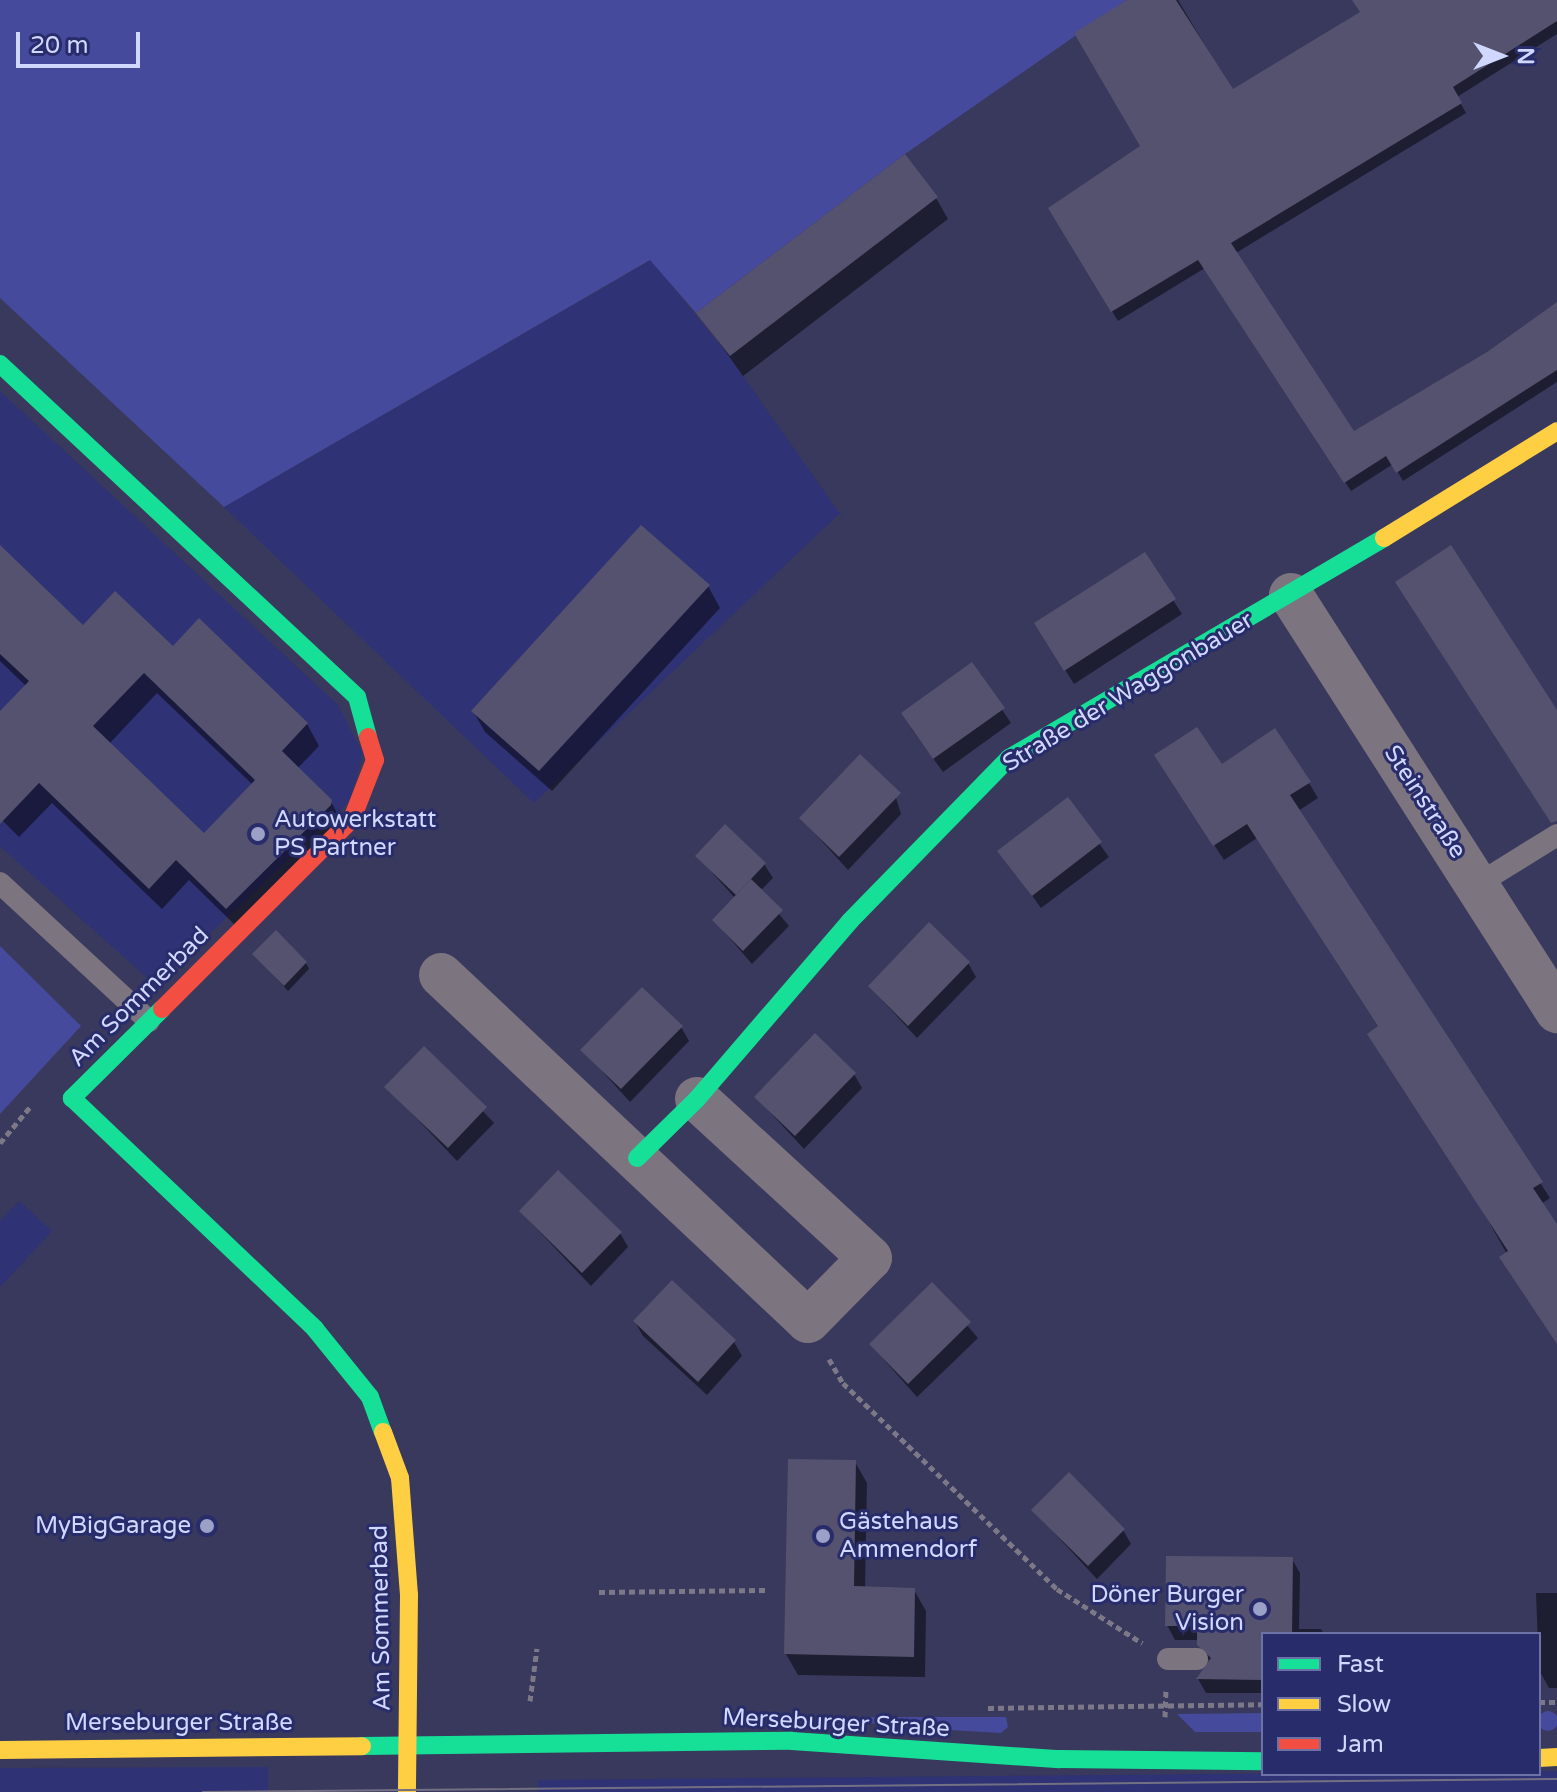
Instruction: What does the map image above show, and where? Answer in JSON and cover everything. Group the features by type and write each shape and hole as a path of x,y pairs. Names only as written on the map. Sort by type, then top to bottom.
{"street":[{"name":"Am Sommerbad","path":"0,364 357,697 375,760 352,819 72,1098 315,1329 370,1397 400,1478 409,1595 406,1744"},
{"name":"Straße der Waggonbauer","path":"637,1158 697,1099 850,921 1009,758 1291,595 1557,431"},
{"name":"Steinstraße","path":"1291,595 1557,1011"},
{"path":"441,975 808,1321 870,1258 697,1099"},
{"name":"Merseburger Straße","path":"0,1750 792,1741 1059,1759 1261,1761"},
{"path":"406,1744 407,1792"}],"lane":[{"path":"1478,884 1557,835"},
{"path":"0,883 149,1021"},
{"path":"1168,1659 1197,1659"}],"path":[{"path":"808,1321 843,1383 1057,1589"},
{"path":"599,1592 769,1590"},
{"path":"528,1701 537,1648"}],"shaded area":[{"path":"0,0 1127,0 905,154 696,313 650,260 224,507 0,298"},
{"path":"651,260 729,356 843,518 839,514 534,803 224,507"},
{"path":"0,391 338,705 363,753 350,801 155,985 0,846"},
{"path":"0,946 81,1026 0,1114"},
{"path":"19,1201 52,1231 0,1287 0,1221"},
{"path":"1544,1711 1552,1711 1558,1717 1558,1725 1552,1731 1541,1728 1541,1714"},
{"path":"1261,1713 1261,1732 1195,1732 1177,1714"},
{"path":"861,1717 1006,1717 1008,1727 1001,1733 914,1728 860,1722"},
{"path":"268,1767 268,1792 0,1792 0,1768"},
{"path":"1541,1771 1557,1771 1557,1792 538,1792 538,1780 1261,1774 1541,1776"}],"building":[{"path":"1127,0 1176,0 1233,89 1360,12 1352,0 1557,0 1557,21 1453,87 1462,103 1231,243 1354,431 1487,352 1557,302 1557,370 1396,473 1386,456 1344,483 1198,260 1111,312 1048,208 1140,146 1074,33"},
{"path":"905,154 938,197 730,356 696,313"},
{"path":"641,525 710,585 539,771 471,711"},
{"path":"0,545 83,625 115,591 173,646 199,618 308,723 282,751 332,800 331,805 226,909 176,860 149,889 39,783 0,824 0,711 29,681 0,654","holes":["144,673 255,780 204,833 93,726"]},
{"path":"1451,545 1557,710 1557,821 1551,823 1395,582"},
{"path":"1145,552 1176,599 1064,671 1034,623"},
{"path":"972,662 1005,708 933,759 901,713"},
{"path":"1197,727 1222,764 1275,728 1311,782 1290,795 1543,1182 1533,1188 1557,1224 1557,1344 1499,1257 1508,1251 1367,1034 1378,1026 1247,824 1213,846 1154,755"},
{"path":"860,754 901,793 839,857 799,818"},
{"path":"1068,797 1102,842 1032,896 997,851"},
{"path":"725,824 766,863 736,895 695,856"},
{"path":"751,879 783,910 743,951 712,920"},
{"path":"929,922 970,962 908,1026 868,986"},
{"path":"276,930 307,962 284,986 252,954"},
{"path":"642,987 683,1026 621,1089 580,1050"},
{"path":"815,1033 856,1073 795,1136 754,1097"},
{"path":"424,1046 487,1107 448,1148 384,1087"},
{"path":"558,1170 622,1232 582,1273 519,1211"},
{"path":"672,1280 736,1340 698,1382 633,1321"},
{"path":"932,1282 971,1322 908,1384 869,1344"},
{"path":"788,1459 856,1460 854,1586 915,1588 914,1657 784,1654"},
{"path":"1069,1472 1125,1529 1088,1566 1031,1510"},
{"path":"1166,1556 1293,1557 1292,1632 1261,1632 1261,1680 1196,1679 1211,1658 1197,1645 1197,1626 1165,1626"}],"tram line":[{"path":"203,1792 1557,1779"}],"traffic: fast":[{"path":"0,364 357,697 368,737"},
{"path":"637,1158 697,1099 850,921 1009,758 1384,538"},
{"path":"162,1009 72,1098 315,1329 370,1397 383,1432"},
{"path":"362,1746 792,1741 1059,1759 1261,1761"}],"traffic: slow":[{"path":"1384,538 1557,431"},
{"path":"383,1432 400,1478 409,1595 407,1792"},
{"path":"0,1750 362,1746"},
{"path":"1541,1758 1557,1757"}],"traffic: jam":[{"path":"162,1009 352,819 375,760 368,737"}],"place":[{"name":"Autowerkstatt PS Partner","path":"258,834"},
{"name":"MyBigGarage","path":"207,1526"},
{"name":"Gästehaus Ammendorf","path":"823,1536"},
{"name":"Döner Burger Vision","path":"1260,1609"}]}
